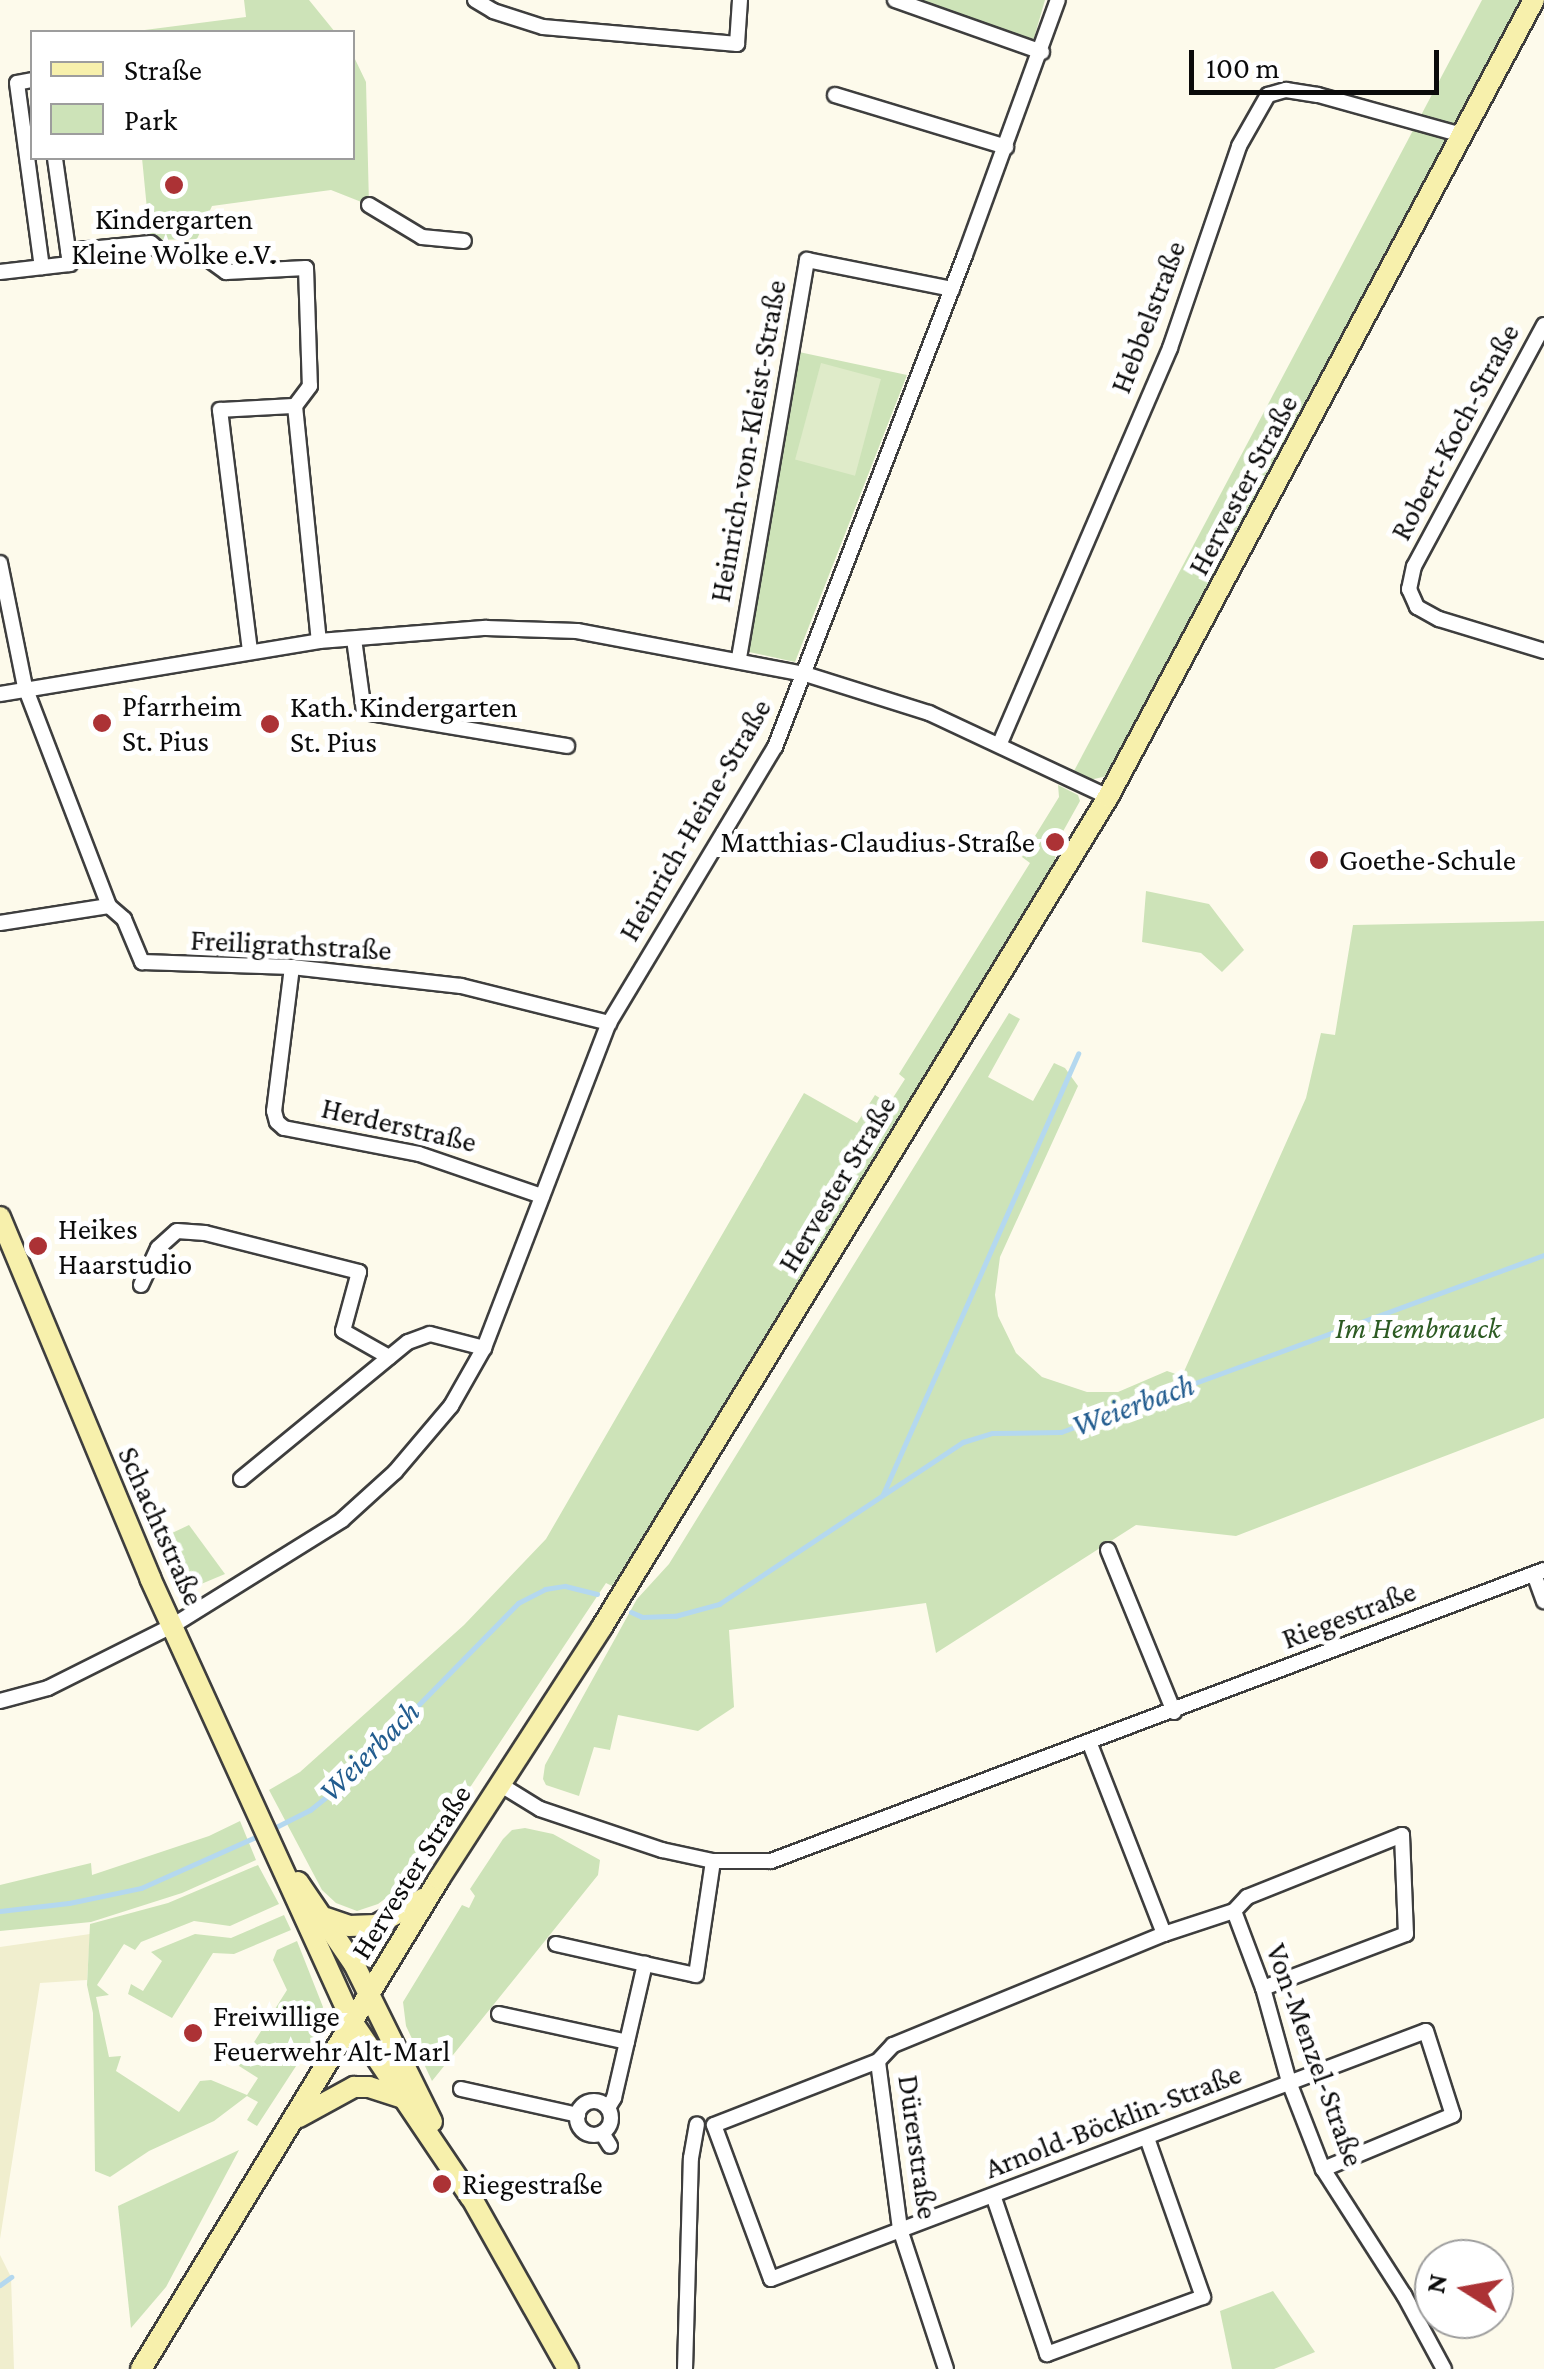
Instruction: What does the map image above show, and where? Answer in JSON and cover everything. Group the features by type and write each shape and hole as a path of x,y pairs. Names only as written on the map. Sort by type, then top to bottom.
{"main road":[{"name":"Hervester Straße","path":"141,2369 1108,798 1534,0"},
{"name":"Schachtstraße","path":"0,1217 172,1626 353,2023 471,2198"},
{"name":"Schachtstraße","path":"275,1849 326,1918 471,2198 568,2369"},
{"path":"326,1918 349,1926 376,1925 429,1896"},
{"path":"293,2120 354,2087 402,2098"}],"street":[{"path":"475,0 542,27 736,44 740,0"},
{"path":"896,0 1042,52"},
{"name":"Heinrich-Heine-Straße","path":"0,1701 48,1688 172,1626 342,1520 378,1489 451,1406 484,1348 609,1023 775,747 952,290 1058,0"},
{"path":"30,80 17,83 42,267"},
{"name":"Hebbelstraße","path":"1000,744 1170,348 1238,146 1268,95 1286,90 1318,94 1462,136"},
{"path":"835,95 1006,147"},
{"path":"55,160 69,258"},
{"path":"369,205 422,236 464,241"},
{"path":"0,272 42,267 150,243 161,252 198,251 226,272 306,268 310,386 296,406 320,642"},
{"name":"Heinrich-von-Kleist-Straße","path":"739,658 807,260 952,290"},
{"name":"Robert-Koch-Straße","path":"1544,326 1414,566 1409,589 1416,607 1438,619 1544,651"},
{"path":"250,651 220,410 296,406"},
{"path":"0,563 24,688 110,906 0,923"},
{"path":"0,694 320,642 486,628 577,630 739,658 929,713 1108,798"},
{"path":"354,639 364,712 567,746"},
{"name":"Freiligrathstraße","path":"110,906 124,919 142,962 292,968 461,986 609,1023"},
{"name":"Herderstraße","path":"292,968 274,1112 277,1122 284,1128 419,1154 542,1196"},
{"path":"142,1285 158,1248 177,1232 205,1233 358,1272 344,1331 389,1357"},
{"path":"241,1479 408,1342 430,1334 484,1348"},
{"path":"1108,1550 1174,1712"},
{"path":"1539,1572 1544,1601"},
{"name":"Riegestraße","path":"501,1785 540,1809 662,1850 713,1861 771,1861 1539,1572"},
{"path":"1090,1744 1164,1934"},
{"name":"Dürerstraße","path":"946,2369 900,2229 878,2061 893,2045 1164,1934 1234,1910 1247,1897 1402,1835 1406,1934 1263,1988"},
{"path":"556,1944 696,1974 713,1861"},
{"name":"Von-Menzel-Straße","path":"1234,1910 1263,1988 1289,2082 1323,2169 1404,2295 1444,2369"},
{"path":"578,2114 584,2132 606,2140 611,2122 608,2108 614,2098 645,1964"},
{"path":"499,2014 627,2042"},
{"name":"Arnold-Böcklin-Straße","path":"878,2061 714,2125 771,2279 994,2198 1426,2031 1452,2115 1323,2169"},
{"path":"462,2089 578,2114"},
{"path":"578,2114 591,2102 608,2108"},
{"path":"685,2369 691,2158 697,2125"},
{"path":"994,2198 1047,2354 1202,2297 1147,2138"}],"shaded area":[{"path":"90,1934 87,1980 40,1983 0,2239 0,1947"},
{"path":"0,2255 11,2277 14,2369 0,2369"}],"green space":[{"path":"244,0 309,0 333,30 145,30 246,17"},
{"path":"906,0 1045,0 1034,38 1029,40"},
{"path":"1482,0 1523,0 1108,776 1089,780 1074,771"},
{"path":"355,59 366,82 369,205 331,190 212,206 197,239 150,240 142,160 355,160"},
{"path":"799,352 907,375 795,662 749,652"},
{"path":"821,363 881,379 855,476 795,460"},
{"path":"1058,785 1078,795 1080,801 1056,844 1055,863 1025,917 612,1586 606,1583 437,1837 394,1892 378,1904 357,1911 336,1903 322,1890 269,1790 300,1772 464,1625 546,1539 804,1093 857,1123 875,1095 889,1104 905,1079 899,1074 1030,863 1022,857 1059,797"},
{"path":"1146,891 1209,904 1244,950 1222,972 1201,953 1142,942"},
{"name":"Im Hembrauck","path":"1544,921 1544,1418 1236,1536 1136,1525 936,1653 926,1603 729,1630 734,1707 698,1731 618,1715 610,1750 594,1747 579,1796 546,1785 545,1765 637,1599 669,1564 1009,1013 1020,1019 988,1077 1033,1101 1054,1063 1065,1068 1078,1086 1000,1257 995,1295 998,1316 1016,1353 1042,1377 1087,1392 1118,1392 1167,1371 1182,1376 1306,1098 1321,1033 1335,1035 1353,925"},
{"path":"189,1525 225,1574 194,1587 170,1534"},
{"path":"240,1821 256,1860 182,1893 91,1922 0,1931 0,1885 91,1863 92,1875 209,1836"},
{"path":"525,1828 553,1834 600,1860 598,1875 432,2081 406,2026 403,2002 462,1905 469,1908 475,1896 470,1889 503,1839 512,1830"},
{"path":"258,1865 279,1904 230,1926 194,1921 141,1942 135,1950 124,1944 97,1985 109,1995 96,1997 109,2057 121,2056 116,2071 179,2112 200,2081 211,2080 247,2095 258,2078 239,2066 287,1990 273,1960 277,1950 297,1941 323,2007 313,2040 257,2126 247,2120 258,2102 247,2096 214,2121 149,2151 110,2177 95,2171 93,2013 87,1985 90,1924 168,1903"},
{"path":"284,1915 291,1930 234,1954 213,1953 172,2018 128,1994 131,1984 143,1991 162,1961 151,1952 195,1934 231,1938"},
{"path":"239,2150 166,2287 131,2328 118,2206"},
{"path":"1273,2291 1315,2352 1274,2369 1232,2369 1220,2311"}],"waterway":[{"path":"883,1494 1078,1053"},
{"name":"Weierbach","path":"631,1612 642,1617 675,1616 719,1604 963,1442 992,1433 1061,1432 1544,1255"},
{"name":"Weierbach","path":"270,1830 310,1810 337,1788 518,1603 545,1589 565,1586 597,1594"},
{"name":"Weierbach","path":"0,1911 69,1903 141,1888 260,1835"},
{"path":"0,2285 11,2277"}],"place":[{"name":"Kindergarten Kleine Wolke e.V.","path":"174,185"},
{"name":"Pfarrheim St. Pius","path":"102,723"},
{"name":"Kath. Kindergarten St. Pius","path":"270,724"},
{"name":"Matthias-Claudius-Straße","path":"1055,842"},
{"name":"Goethe-Schule","path":"1319,860"},
{"name":"Heikes Haarstudio","path":"38,1246"},
{"name":"Freiwillige Feuerwehr Alt-Marl","path":"193,2033"},
{"name":"Riegestraße","path":"442,2184"}]}
